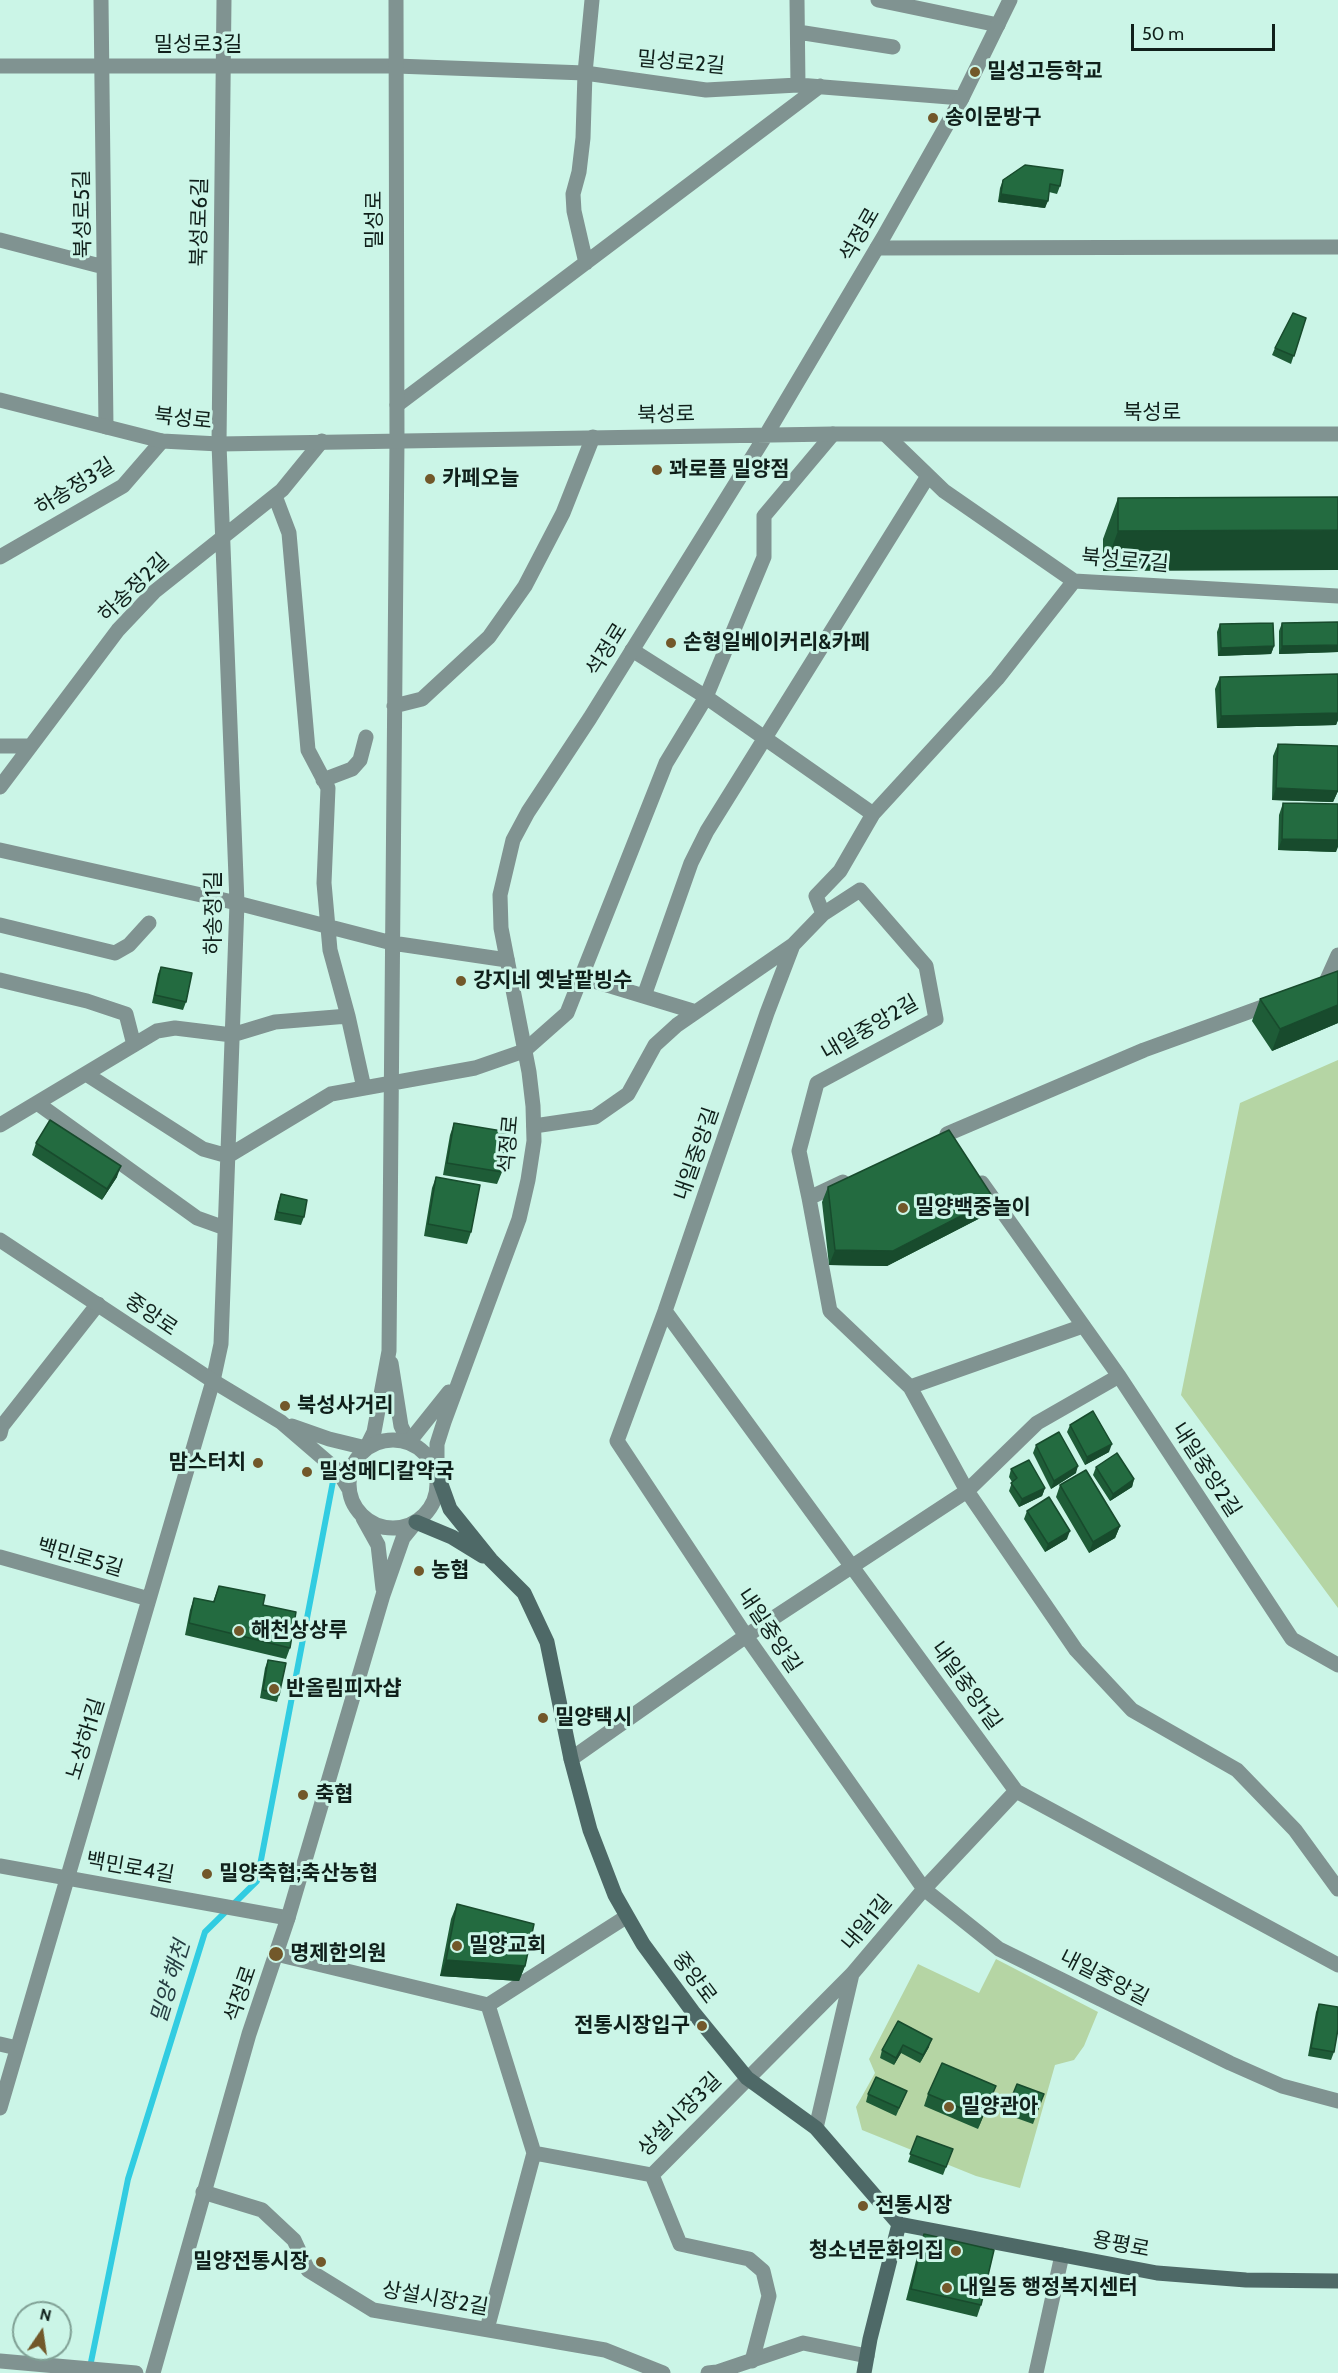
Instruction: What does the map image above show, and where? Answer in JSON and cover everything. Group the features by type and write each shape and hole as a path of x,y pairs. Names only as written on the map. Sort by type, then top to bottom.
{"main road":[{"path":"437,1473 450,1509 491,1560"},
{"path":"416,1522 452,1537 491,1560"},
{"name":"중앙로","path":"491,1560 524,1593 547,1642 571,1758 590,1830 626,1917 687,2004 747,2078 816,2128 899,2224"},
{"path":"864,2373 899,2224"},
{"name":"용평로","path":"899,2224 1157,2273 1246,2280 1338,2281"}],"street":[{"name":"북성로5길","path":"101,0 106,427"},
{"name":"북성로6길","path":"219,444 224,0"},
{"name":"밀성로","path":"389,1351 397,440 396,0"},
{"path":"586,263 574,210 573,194 579,172 583,138 585,73 592,0"},
{"path":"797,0 798,85"},
{"path":"878,0 998,25"},
{"name":"석정로","path":"437,1473 437,1444 519,1219 534,1141 533,1106 501,928 500,895 513,840 528,812 633,650 766,435 877,248 962,98 1010,0"},
{"path":"798,32 893,47"},
{"name":"밀성로3길","path":"0,66 396,66"},
{"name":"밀성로2길","path":"396,66 585,73 706,90 798,85 962,98"},
{"path":"397,405 820,86"},
{"path":"0,240 104,267"},
{"path":"877,248 1338,247"},
{"name":"북성로","path":"0,400 162,441 219,444 833,434 1338,434"},
{"path":"86,1074 203,1149 228,1156 331,1094 475,1068 524,1051 567,1013 666,763 706,697 764,557 764,516 833,434"},
{"name":"북성로7길","path":"886,435 944,491 1074,581 1338,596"},
{"path":"394,706 422,699 489,637 525,586 563,513 592,437"},
{"name":"하송정3길","path":"0,556 123,486 162,441"},
{"name":"하송정2길","path":"0,786 118,630 154,592 282,490 322,441"},
{"name":"하송정1길","path":"213,1382 221,1344 237,903 219,444"},
{"path":"644,996 691,863 707,831 928,476"},
{"path":"274,496 289,533 308,750 328,788 324,883 330,950 364,1088"},
{"path":"823,914 816,896 840,871 873,814 997,679 1074,581"},
{"path":"633,650 706,697 873,814"},
{"path":"323,780 352,769 360,760 366,737"},
{"path":"0,746 31,746"},
{"path":"0,850 237,903 392,943 507,960"},
{"name":"내일중앙2길","path":"794,945 823,914 860,890 926,966 936,1019 817,1083 799,1151 830,1311 910,1387 967,1491"},
{"path":"0,925 115,953 129,945 149,924"},
{"path":"534,1126 595,1117 628,1094 655,1045 696,1012 794,945"},
{"name":"내일중앙길","path":"794,945 767,1013 665,1311 617,1441 746,1636 924,1889 999,1949 1281,2086 1338,2101"},
{"path":"946,1139 1144,1050 1325,984 1338,954"},
{"path":"581,977 696,1012"},
{"path":"0,980 87,1001 126,1014 134,1045"},
{"path":"0,1125 157,1031 175,1028 232,1035 275,1022 348,1016"},
{"path":"37,1103 197,1218 225,1228"},
{"name":"내일중앙2길","path":"974,1172 1119,1376 1293,1639 1338,1665"},
{"path":"809,1198 862,1173"},
{"name":"중앙로","path":"0,1240 213,1382 281,1422"},
{"path":"0,1434 2,1426 98,1304"},
{"name":"내일중앙1길","path":"665,1311 1016,1791 1338,1965"},
{"path":"910,1387 1083,1326"},
{"path":"389,1351 401,1426 409,1442"},
{"path":"366,1449 374,1432 389,1351"},
{"path":"571,1758 746,1636 967,1491 1037,1424 1119,1376"},
{"path":"409,1442 460,1378"},
{"name":"노상하1길","path":"0,2108 213,1382"},
{"path":"281,1422 366,1449"},
{"path":"281,1422 338,1471 349,1489 353,1503 378,1545 383,1595"},
{"path":"349,1489 350,1474 356,1460 366,1449 379,1441 394,1439 409,1442 422,1450 437,1473 438,1487 434,1501 427,1513 416,1522 403,1527 389,1528 375,1524 362,1516"},
{"path":"967,1491 1076,1650 1131,1710 1237,1770 1295,1830 1338,1889"},
{"name":"석정로","path":"153,2373 249,2034 276,1954 282,1917 383,1595 403,1538 416,1522"},
{"name":"백민로5길","path":"0,1557 149,1599"},
{"name":"내일1길","path":"747,2078 852,1974 924,1889 1016,1791"},
{"name":"백민로4길","path":"0,1866 282,1917"},
{"path":"276,1954 488,2005 626,1917"},
{"path":"816,2128 852,1974"},
{"path":"487,2330 534,2153 488,2005"},
{"path":"0,2044 17,2048"},
{"name":"상설시장3길","path":"534,2153 652,2175 747,2078"},
{"path":"652,2175 680,2244 749,2259 763,2271 769,2296 752,2361"},
{"name":"상설시장2길","path":"203,2192 262,2210 294,2240 308,2270 372,2310 605,2350 663,2373"},
{"path":"1036,2373 1062,2255"},
{"path":"708,2373 752,2361 803,2343 867,2356"},
{"path":"0,2361 136,2373"}],"green space":[{"path":"1338,1060 1338,1608 1181,1395 1240,1103"},
{"path":"996,1959 1098,2012 1084,2046 1074,2060 1055,2065 1020,2188 976,2176 862,2130 856,2107 875,2073 869,2059 918,1964 979,1993"}],"building":[{"path":"1025,165 1063,170 1060,186 1050,184 1048,201 1001,194 1003,180"},
{"path":"1293,313 1306,318 1294,356 1275,348"},
{"path":"1338,497 1338,530 1118,531 1118,498"},
{"path":"1338,622 1338,645 1282,646 1282,623"},
{"path":"1273,623 1274,646 1221,648 1220,624"},
{"path":"1338,674 1338,713 1221,716 1220,677"},
{"path":"1278,744 1338,746 1338,791 1276,788"},
{"path":"1283,803 1338,804 1338,840 1282,839"},
{"path":"161,967 192,973 186,1002 155,995"},
{"path":"1338,971 1338,1005 1280,1029 1260,999"},
{"path":"50,1120 121,1166 107,1189 36,1143"},
{"path":"454,1123 508,1132 502,1172 447,1163"},
{"name":"밀양백중놀이","path":"949,1130 994,1199 893,1251 835,1250 828,1187"},
{"path":"436,1177 480,1185 471,1232 428,1224"},
{"path":"281,1194 307,1200 304,1217 277,1212"},
{"path":"1093,1411 1112,1444 1087,1457 1070,1425"},
{"path":"1059,1432 1078,1466 1054,1481 1036,1445"},
{"path":"1117,1453 1134,1479 1113,1494 1096,1467"},
{"path":"1029,1460 1045,1488 1022,1499 1011,1483 1017,1478 1011,1469"},
{"path":"1086,1470 1120,1526 1093,1542 1060,1485"},
{"path":"1049,1497 1070,1531 1048,1544 1027,1511"},
{"path":"219,1586 265,1595 263,1605 296,1612 290,1648 189,1623 194,1598 214,1602"},
{"path":"268,1660 286,1663 279,1695 263,1690"},
{"name":"밀양교회","path":"457,1904 534,1924 525,1966 446,1960"},
{"path":"1319,2004 1338,2007 1338,2029 1334,2052 1311,2048"},
{"path":"898,2021 932,2039 923,2055 903,2045 896,2058 882,2050"},
{"path":"942,2063 996,2086 982,2117 928,2094"},
{"path":"876,2077 907,2091 899,2108 868,2094"},
{"path":"1017,2084 1044,2094 1035,2116 1008,2106"},
{"path":"917,2136 953,2149 946,2167 910,2154"},
{"path":"924,2234 994,2250 981,2305 911,2289"}],"waterway":[{"name":"밀양 해천","path":"90,2367 128,2179 205,1932 257,1881 334,1476"}],"place":[{"name":"밀성고등학교","path":"975,72"},
{"name":"송이문방구","path":"933,118"},
{"name":"꽈로플 밀양점","path":"657,470"},
{"name":"카페오늘","path":"430,479"},
{"name":"손형일베이커리&카페","path":"671,643"},
{"name":"강지네 옛날팥빙수","path":"461,981"},
{"name":"밀양백중놀이","path":"903,1208"},
{"name":"북성사거리","path":"285,1406"},
{"name":"맘스터치","path":"258,1463"},
{"name":"밀성메디칼약국","path":"307,1472"},
{"name":"농협","path":"419,1571"},
{"name":"해천상상루","path":"239,1631"},
{"name":"반올림피자샵","path":"274,1689"},
{"name":"밀양택시","path":"543,1718"},
{"name":"축협","path":"303,1795"},
{"name":"밀양축협;축산농협","path":"207,1874"},
{"name":"밀양교회","path":"457,1946"},
{"name":"명제한의원","path":"276,1954"},
{"name":"전통시장입구","path":"702,2026"},
{"name":"밀양관아","path":"949,2107"},
{"name":"전통시장","path":"863,2206"},
{"name":"청소년문화의집","path":"956,2251"},
{"name":"밀양전통시장","path":"321,2262"},
{"name":"내일동 행정복지센터","path":"947,2288"}]}
